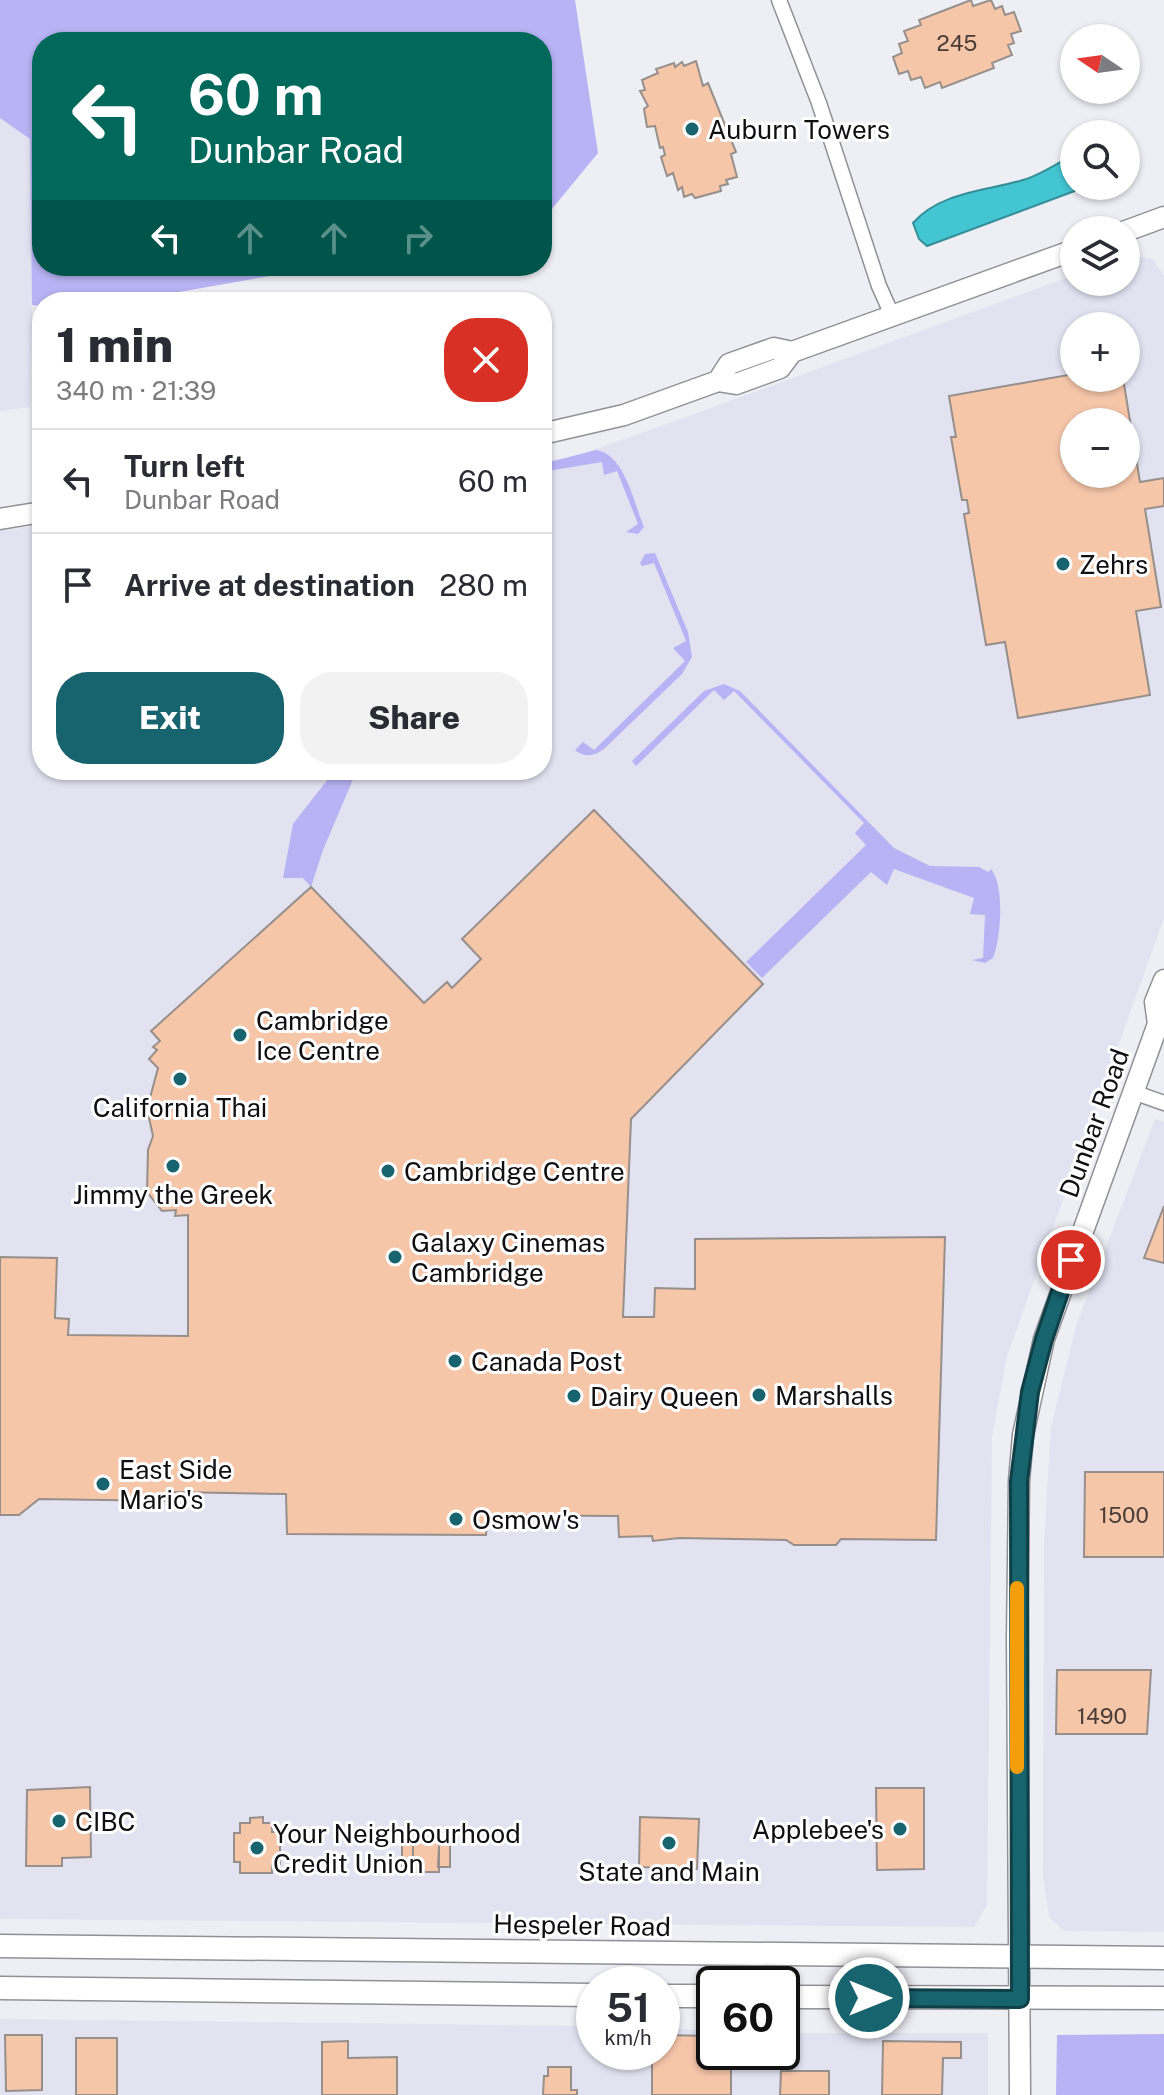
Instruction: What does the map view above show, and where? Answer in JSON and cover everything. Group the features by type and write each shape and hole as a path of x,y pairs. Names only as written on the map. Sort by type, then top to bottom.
{"main road":[{"name":"Hespeler Road","path":"0,1946 1164,1958"},
{"path":"0,1988 576,1995"},
{"path":"800,1997 1164,1998"}],"street":[{"path":"779,0 819,103 879,286 892,315"},
{"path":"1140,226 1164,217"},
{"path":"552,432 624,415 718,381 736,384 780,368 792,352 1060,255"},
{"path":"0,519 32,514"},
{"name":"Dunbar Road","path":"1020,2095 1017,1630 1019,1481 1023,1435 1044,1339 1161,1022 1155,1002 1164,980"},
{"path":"1133,1092 1164,1103"}],"shaded area":[{"path":"0,0 575,0 598,153 552,209 552,32 32,32 32,276 270,276 179,292 32,292 32,305 30,139 0,118"},
{"path":"0,118 30,139 32,305 30,407 0,411"},
{"path":"1140,257 1153,259 1164,276 1164,918 1007,1356 992,1436 987,1905 974,1927 0,1919 0,531 32,526 32,780 552,780 552,460 570,458 1060,280 1060,296 1140,296"},
{"path":"596,450 606,454 614,460 627,481 644,527 638,534 626,532 638,524 617,471 604,475 602,462 552,470 552,461"},
{"path":"655,553 688,632 692,657 682,674 604,749 593,755 582,754 575,750 583,742 594,750 685,661 673,648 686,641 654,563 642,566 640,563 645,554"},
{"path":"724,684 740,691 894,848 930,866 979,867 988,872 991,869 1000,899 998,938 993,958 985,963 972,960 983,958 985,915 970,914 974,898 894,869 887,885 871,872 762,978 746,962 866,845 855,833 864,823 734,691 724,700 714,690 636,766 632,761 704,691"},
{"path":"327,780 353,780 311,887 303,878 283,878 293,824"},
{"path":"1155,1119 1164,1122 1164,1932 1064,1931 1049,1917 1043,1876 1044,1543 1051,1427 1076,1326"},
{"path":"0,2019 576,2026 576,2070 680,2070 680,2029 696,2030 696,2070 800,2070 800,2033 988,2033 988,2095 0,2095"},
{"path":"1164,2034 1164,2095 1056,2095 1057,2035"}],"water":[{"path":"1060,162 1060,196 927,246 919,239 913,223 936,205 964,194 1030,178"}],"building":[{"path":"971,0 973,6 991,0 995,9 1002,6 1005,15 1014,12 1021,31 1011,34 1014,43 1008,45 1012,55 992,63 994,68 942,88 940,82 925,88 921,77 911,80 908,71 899,74 893,57 902,53 899,44 908,41 904,31 921,25 919,20"},
{"name":"Auburn Towers","path":"696,61 703,86 708,83 736,152 731,154 737,177 726,180 728,184 720,186 721,191 695,198 692,194 684,197 682,187 678,190 673,173 667,176 661,157 665,155 663,147 660,148 655,126 647,127 644,109 648,106 640,91 645,90 642,80 658,73 656,69 674,63 675,67 682,62 684,66"},
{"name":"Zehrs","path":"1060,376 1060,392 1125,392 1128,408 1060,408 1060,488 1140,488 1140,482 1164,478 1164,506 1145,509 1161,607 1136,611 1150,695 1018,718 1005,642 986,645 964,514 969,513 967,500 962,500 951,437 956,437 949,396"},
{"name":"Cambridge Centre","path":"594,810 763,984 631,1119 623,1317 654,1317 655,1288 695,1289 695,1239 945,1237 936,1540 841,1539 836,1545 794,1545 786,1540 679,1538 653,1541 652,1536 619,1537 618,1516 488,1515 486,1535 287,1534 286,1494 170,1492 169,1501 39,1499 19,1515 0,1515 0,1257 57,1258 55,1318 69,1319 68,1335 188,1336 188,1215 175,1216 176,1210 162,1211 147,1192 148,1150 153,1136 147,1109 158,1068 149,1059 157,1050 153,1047 160,1041 151,1031 311,887 424,1003 447,982 452,988 481,959 462,939"},
{"path":"1164,1206 1164,1263 1144,1258"},
{"path":"1085,1472 1164,1472 1164,1557 1084,1557"},
{"path":"1057,1670 1151,1670 1147,1734 1056,1734"},
{"name":"CIBC","path":"90,1787 91,1857 62,1858 62,1866 26,1866 27,1790"},
{"name":"Applebee's","path":"876,1788 924,1788 924,1869 877,1870"},
{"name":"Your Neighbourhood Credit Union","path":"263,1817 263,1823 272,1823 272,1832 280,1832 280,1864 272,1864 272,1873 240,1873 240,1862 234,1862 234,1833 240,1833 240,1823 250,1823 250,1818"},
{"name":"State and Main","path":"640,1817 699,1819 697,1869 639,1867"},
{"path":"413,1840 439,1840 439,1872 413,1872"},
{"path":"402,1845 413,1845 413,1866 402,1866"},
{"path":"439,1845 450,1845 450,1867 438,1867"},
{"path":"5,2035 42,2035 42,2090 6,2091"},
{"path":"680,2035 696,2036 696,2070 731,2070 731,2095 652,2095 652,2070 680,2070"},
{"path":"76,2038 117,2038 117,2095 76,2095"},
{"path":"348,2041 348,2058 397,2057 397,2095 322,2095 322,2042"},
{"path":"883,2041 961,2042 961,2058 943,2058 942,2095 882,2095"},
{"path":"548,2067 571,2067 571,2090 577,2090 577,2095 543,2095"},
{"path":"781,2071 829,2071 829,2095 780,2095"}],"slow traffic":[{"path":"1017,1588 1017,1767"}],"place":[{"name":"Auburn Towers","path":"692,129"},
{"name":"Zehrs","path":"1063,564"},
{"name":"Cambridge Ice Centre","path":"240,1035"},
{"name":"California Thai","path":"180,1079"},
{"name":"Jimmy the Greek","path":"173,1166"},
{"name":"Cambridge Centre","path":"388,1171"},
{"name":"Galaxy Cinemas Cambridge","path":"395,1257"},
{"name":"Canada Post","path":"455,1361"},
{"name":"Marshalls","path":"759,1395"},
{"name":"Dairy Queen","path":"574,1396"},
{"name":"East Side Mario's","path":"103,1484"},
{"name":"Osmow's","path":"456,1519"},
{"name":"CIBC","path":"59,1821"},
{"name":"Applebee's","path":"900,1829"},
{"name":"State and Main","path":"669,1843"},
{"name":"Your Neighbourhood Credit Union","path":"257,1848"}],"route":[{"path":"869,1998 1020,1999 1017,1929 1019,1481 1030,1392 1071,1260"}]}
